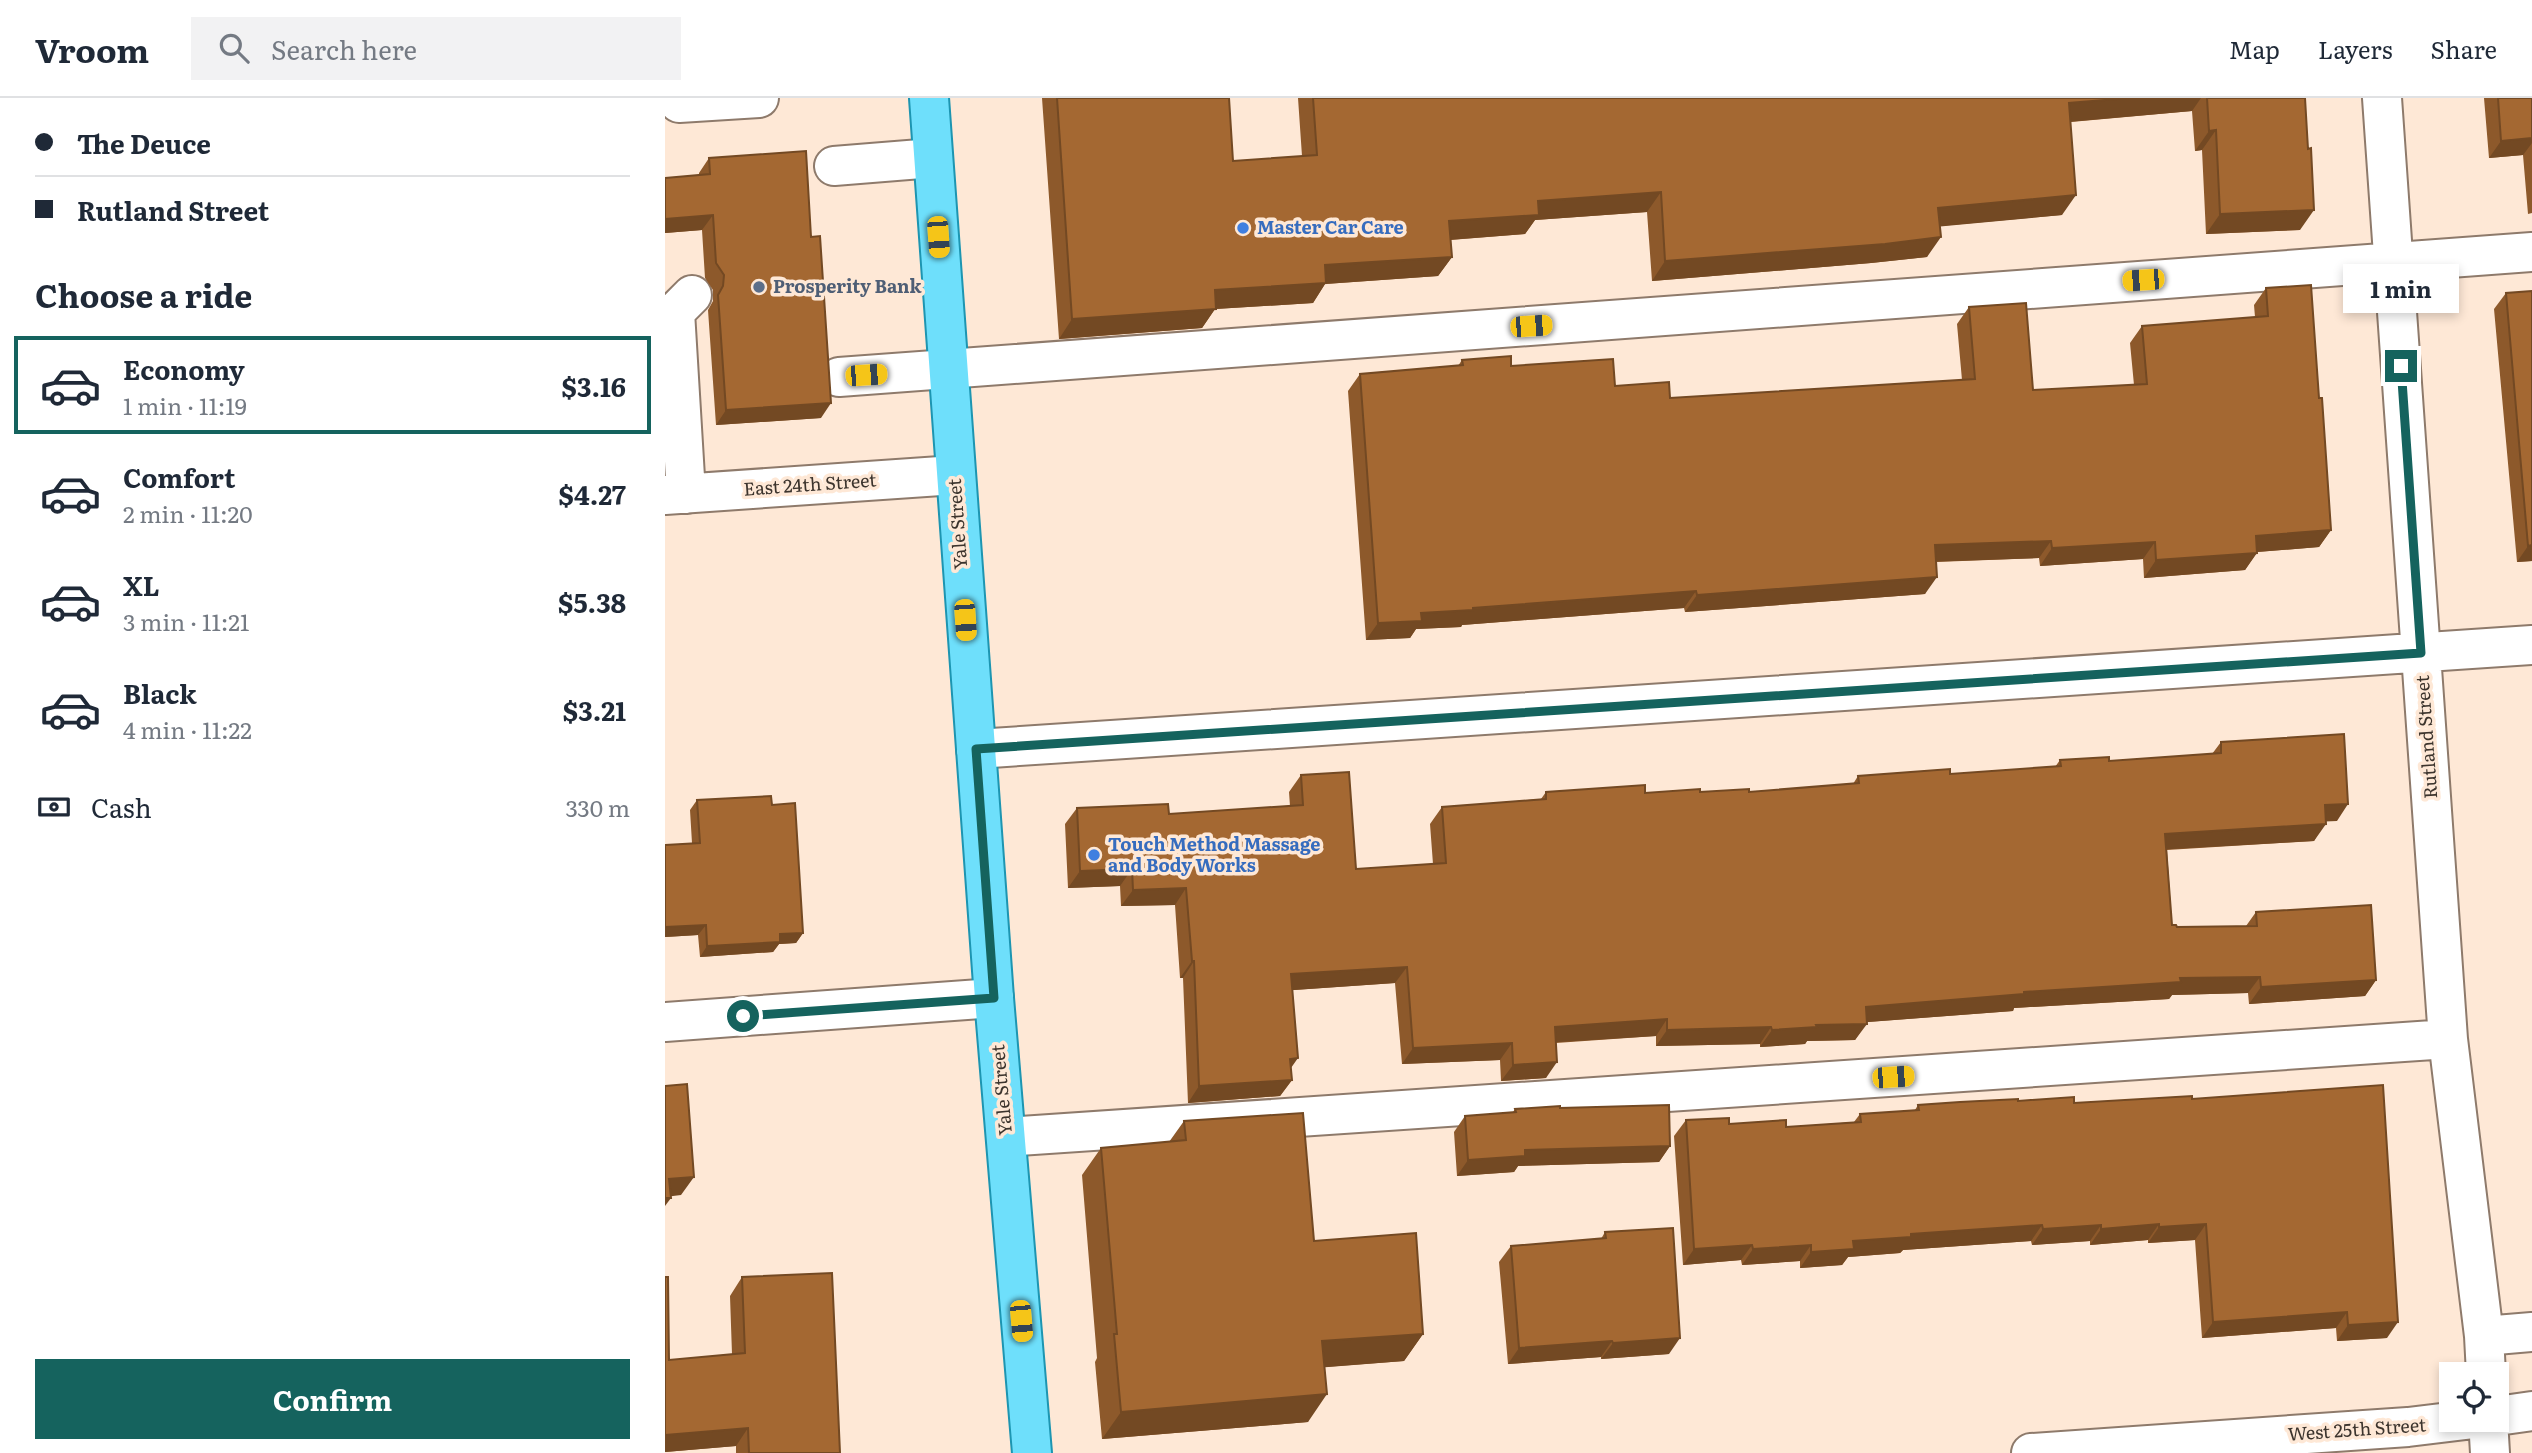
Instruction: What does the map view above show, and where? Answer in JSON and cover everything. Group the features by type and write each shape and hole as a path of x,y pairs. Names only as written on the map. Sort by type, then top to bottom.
{"main road":[{"name":"Yale Street","path":"929,98 994,998 1032,1453"}],"street":[{"path":"679,103 759,98"},
{"name":"Rutland Street","path":"2382,98 2448,1039 2485,1362"},
{"path":"834,166 933,158"},
{"path":"839,377 2532,252"},
{"path":"676,494 675,312 678,296"},
{"name":"East 24th Street","path":"676,494 955,475"},
{"path":"976,749 2532,645"},
{"path":"665,1022 994,998"},
{"path":"1006,1137 2448,1039"},
{"path":"2484,1336 2532,1332"},
{"path":"2509,1414 2532,1411"},
{"name":"West 25th Street","path":"2031,1453 2439,1423"},
{"path":"2489,1432 2490,1453"}],"building":[{"path":"1057,98 1229,98 1233,161 1317,155 1313,98 2129,98 2069,103 2076,195 1938,208 1941,237 1885,244 1665,261 1661,192 1538,201 1539,215 1449,221 1452,257 1325,265 1326,283 1215,290 1216,309 1072,319"},
{"path":"2207,98 2305,98 2314,210 2220,214 2216,130 2209,131"},
{"path":"2498,98 2532,98 2532,138 2501,141"},
{"name":"Prosperity Bank","path":"806,151 811,237 820,236 831,403 726,410 718,295 723,286 724,275 716,263 713,215 665,219 665,178 710,174 709,158"},
{"path":"2311,285 2331,530 2256,536 2257,553 2156,560 2155,542 2052,548 2051,541 1935,545 1937,577 1473,608 1421,613 1422,621 1378,623 1360,374 1463,365 1462,360 1511,356 1511,366 1613,359 1615,386 1669,382 1670,398 1975,379 1969,307 2026,303 2033,390 2147,384 2142,326 2268,316 2266,288"},
{"path":"2532,291 2532,545 2528,546 2506,293"},
{"path":"2344,734 2348,804 2325,805 2326,824 2165,834 2172,925 2257,926 2256,912 2371,905 2376,980 2261,987 2260,977 2180,978 2181,982 2024,992 1866,1007 1867,1024 1816,1025 1817,1027 1772,1030 1771,1027 1667,1030 1667,1019 1555,1027 1557,1062 1513,1065 1512,1043 1413,1048 1407,967 1291,974 1298,1058 1290,1059 1292,1080 1199,1086 1194,961 1186,888 1133,890 1132,869 1080,871 1077,808 1168,804 1169,814 1303,805 1301,775 1349,772 1356,869 1446,863 1442,807 1546,799 1546,792 1645,785 1645,793 1700,789 1700,792 1749,789 1749,792 1859,783 1858,776 1950,769 1950,774 2061,766 2060,760 2109,757 2109,761 2221,753 2221,742"},
{"path":"771,796 772,805 795,803 803,933 780,934 780,942 707,946 706,925 665,927 665,845 700,843 697,800"},
{"path":"687,1084 694,1177 669,1179 671,1198 665,1198 665,1086"},
{"path":"2383,1085 2398,1322 2348,1325 2347,1312 2213,1322 2206,1224 2159,1227 2159,1224 2101,1229 2101,1225 2043,1229 2042,1225 1911,1234 1911,1237 1853,1241 1854,1249 1811,1252 1811,1245 1694,1249 1686,1120 1729,1118 1729,1124 1786,1120 1786,1127 1861,1122 1860,1114 1919,1110 1918,1105 1960,1102 2074,1097 2074,1103 2192,1096 2192,1099"},
{"path":"1669,1105 1670,1146 1525,1150 1525,1156 1468,1160 1465,1116 1560,1106"},
{"path":"1303,1113 1314,1241 1416,1233 1423,1334 1322,1341 1327,1394 1121,1412 1101,1148 1186,1140 1184,1121"},
{"path":"1673,1228 1680,1338 1519,1348 1511,1246 1606,1238 1605,1232"},
{"path":"832,1273 840,1453 749,1453 748,1428 665,1435 665,1277 668,1277 669,1360 745,1353 742,1277"}],"place":[{"name":"Master Car Care","path":"1243,228"},
{"name":"Prosperity Bank","path":"759,287"},
{"name":"Touch Method Massage and Body Works","path":"1094,855"}],"route":[{"path":"743,1016 994,998 976,749 2421,653 2401,366"}]}
